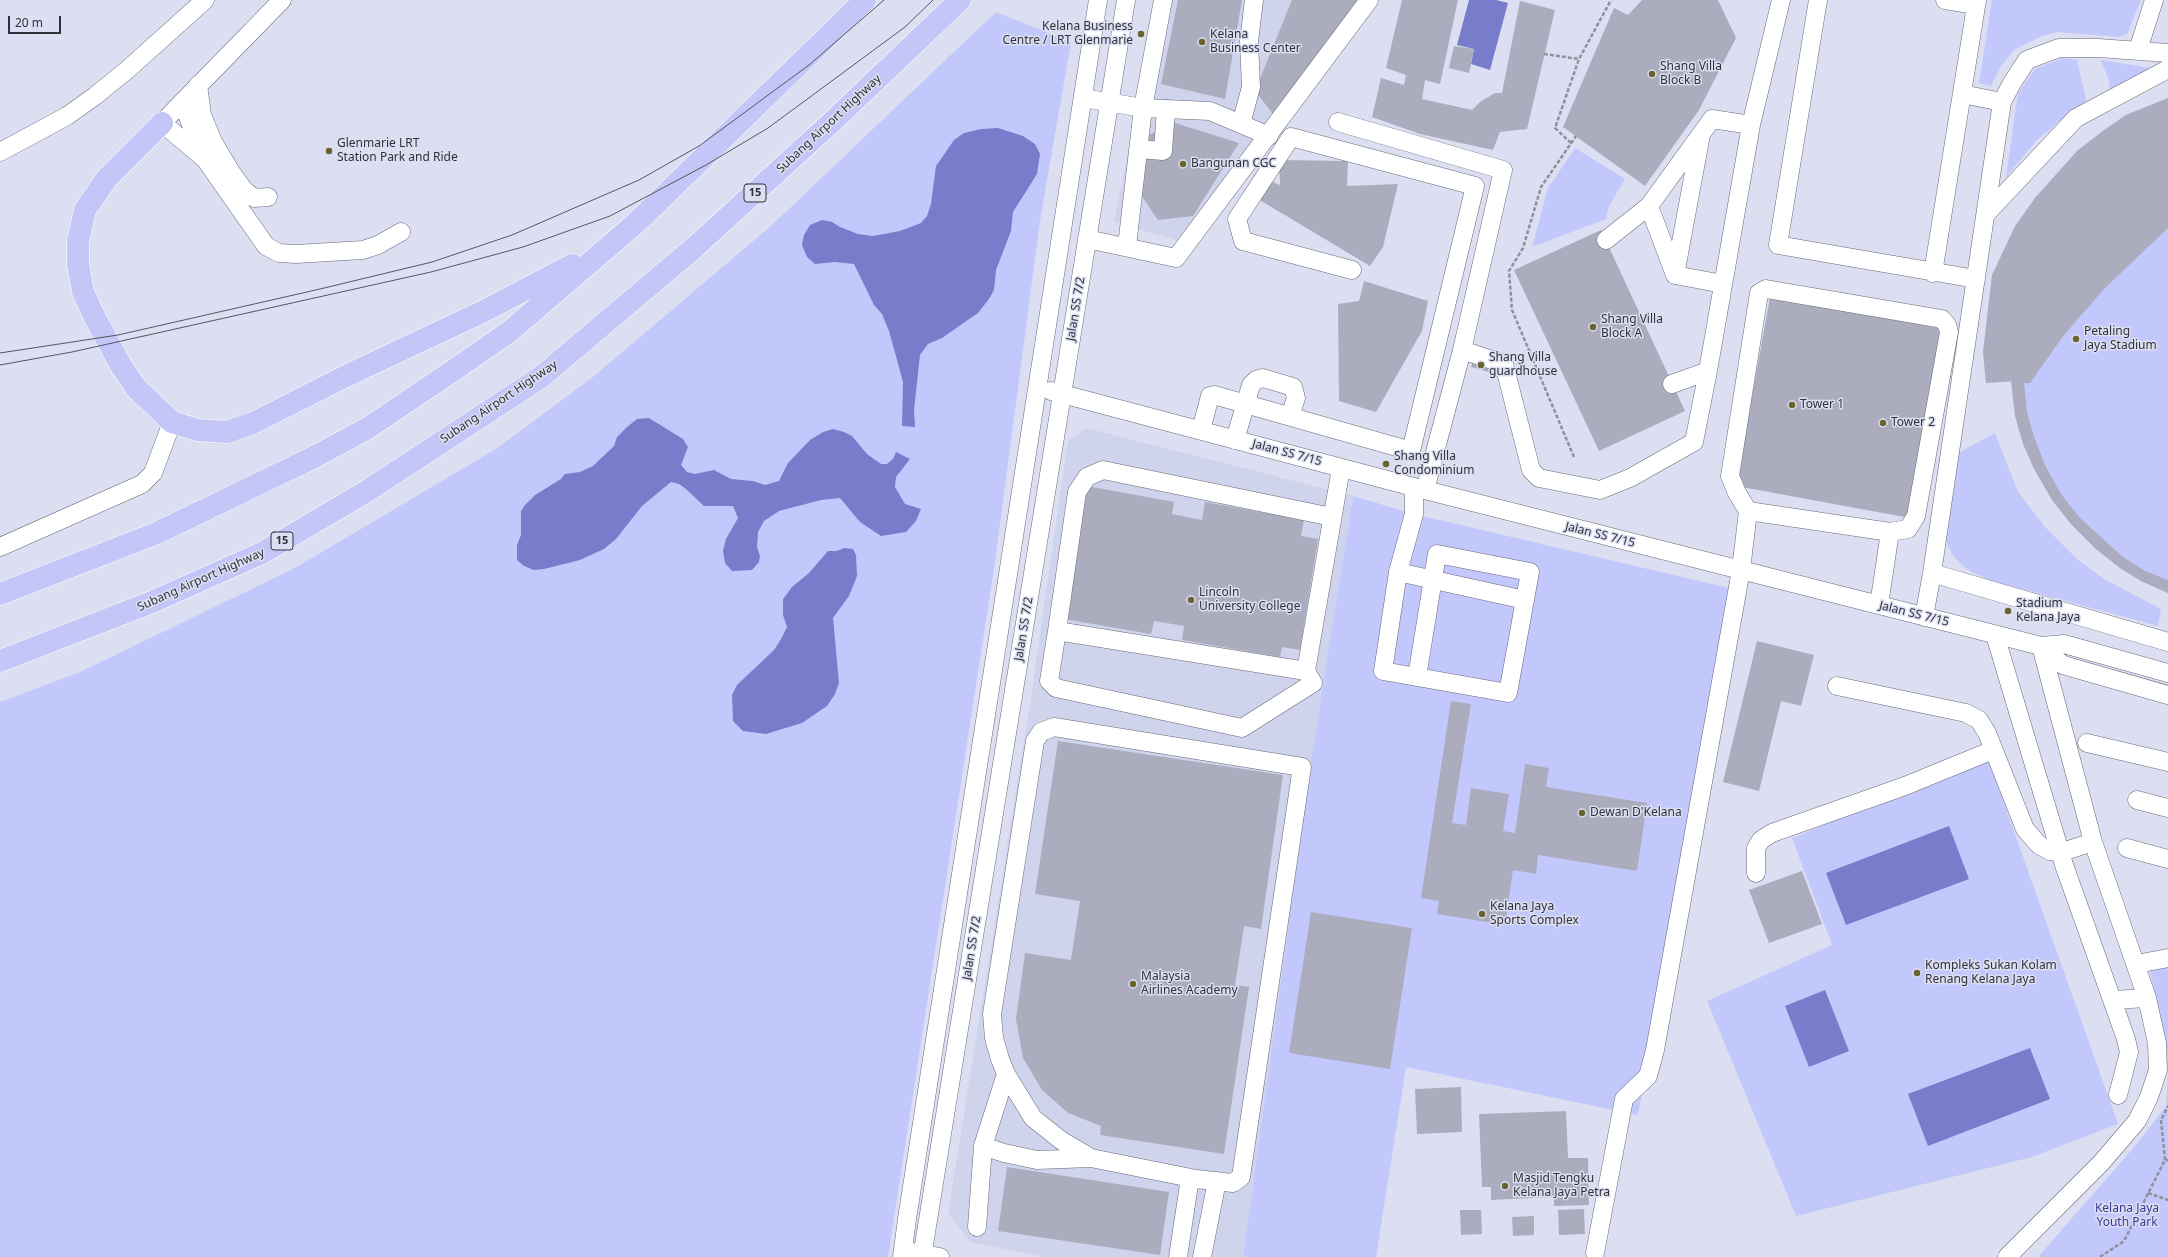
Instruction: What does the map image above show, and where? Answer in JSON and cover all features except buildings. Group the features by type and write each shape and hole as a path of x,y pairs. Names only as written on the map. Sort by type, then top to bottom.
{"main road":[{"path":"0,594 157,533 368,428 509,332 636,222 865,0"},
{"name":"Subang Airport Highway","path":"0,661 152,602 262,553 367,491 541,377 695,247 834,120 960,0"},
{"path":"162,124 107,178 85,210 78,241 78,264 86,298 94,316 120,364 136,388 172,422 197,430 227,432 253,423 348,375 476,315 605,248"}],"street":[{"path":"0,152 67,116 95,96 128,70 205,0"},
{"path":"205,160 162,124 198,85 282,0"},
{"name":"Jalan SS 7/2","path":"903,1254 1098,0"},
{"name":"Jalan SS 7/2","path":"928,1256 1062,393 1126,0"},
{"path":"1127,246 1143,108 1163,0"},
{"path":"1241,124 1251,87 1249,41 1254,0"},
{"path":"1087,239 1127,246 1176,258 1269,136 1369,0"},
{"path":"1462,350 1504,364 1531,470 1539,478 1600,490 1630,478 1694,442 1708,371 1751,125 1781,0"},
{"path":"1818,0 1778,245 1976,280"},
{"path":"1933,273 1977,3 1945,0"},
{"path":"2138,50 2154,0"},
{"path":"1924,617 2002,102 2027,60 2059,48 2138,50 2168,53"},
{"path":"1986,214 2076,118 2168,69"},
{"path":"198,85 202,115 213,142 230,172 244,190 254,198 268,197"},
{"path":"1962,94 2002,102"},
{"path":"1083,98 1143,108 1210,111 1269,136"},
{"path":"182,102 205,160 266,246 279,253 296,254 363,250 378,245 401,232"},
{"path":"1139,149 1163,151 1166,109"},
{"path":"1606,240 1649,206 1712,119 1751,125"},
{"path":"1338,122 1503,170 1462,350 1420,489 1398,572 1383,671 1417,677 1508,693 1530,572 1437,554 1417,677"},
{"path":"1675,275 1701,135"},
{"path":"1201,430 1212,395 1410,451 1475,186 1291,137 1237,219 1243,241 1352,270"},
{"path":"1649,206 1675,275"},
{"path":"1675,275 1723,284"},
{"path":"1595,1253 1624,1099 1648,1076 1656,1050 1741,570 1748,511 1736,493 1730,476 1759,293 1766,289 1942,319 1947,325 1949,332 1916,516 1908,529 1890,532 1748,511"},
{"path":"1672,384 1708,371"},
{"path":"1235,440 1251,385 1256,380 1264,378 1291,385 1296,394 1290,416"},
{"name":"Jalan SS 7/15","path":"1038,387 1420,489 1924,617 2041,646 2064,644 2166,673"},
{"path":"0,546 142,484 153,473 172,422"},
{"path":"1332,518 1103,470 1087,477 1077,492 1049,681 1056,688 1242,728 1313,683 1306,671 1341,468"},
{"path":"1879,605 1890,532"},
{"path":"1398,572 1525,600"},
{"path":"1932,572 2168,642"},
{"path":"1057,630 1306,671"},
{"path":"1995,635 2062,852 2064,865 2126,1039 2128,1052 2118,1095"},
{"path":"2041,646 2063,664 2168,695"},
{"path":"2007,1257 2101,1163 2136,1121 2149,1097 2158,1070 2157,1043 2147,998 2093,842 2041,646"},
{"path":"1837,686 1966,713 1979,720 2025,828 2039,845 2050,851 2062,852 2093,842"},
{"path":"983,1146 1004,1153 1037,1160 1091,1158 1190,1178 1233,1183 1241,1177 1302,767 1054,726 1041,732 1035,741 992,1014 994,1038 1006,1074 1033,1118 1062,1141 1091,1158"},
{"path":"2087,744 2168,762"},
{"path":"1756,873 1756,848 1761,840 1772,833 1905,786 1993,750"},
{"path":"2137,800 2168,808"},
{"path":"2127,848 2168,859"},
{"path":"2136,964 2168,958"},
{"path":"2113,1000 2147,998"},
{"path":"977,1227 983,1146 1006,1074"},
{"path":"1178,1257 1190,1178"},
{"path":"1202,1257 1217,1181"},
{"path":"1182,1233 1206,1236"},
{"path":"903,1254 928,1256"}],"path":[{"path":"1571,143 1555,128 1580,59 1610,0"},
{"path":"1544,54 1580,59"},
{"path":"1574,457 1512,310 1509,271 1523,248 1541,187 1576,136"},
{"path":"2100,1257 2124,1240 2166,1160 2161,1120 2168,1106"},
{"path":"2148,1193 2168,1200"}],"shaded area":[{"path":"1159,0 1368,0 1189,244 1114,222"},
{"path":"1469,0 1496,0 1508,3 1490,70 1471,64 1474,49 1457,45"},
{"path":"998,128 1023,136 1035,144 1040,154 1037,174 1013,212 1011,231 996,270 994,290 989,299 978,313 942,338 928,344 920,355 914,410 915,427 902,426 903,382 889,331 882,314 874,305 854,264 835,262 815,264 807,257 802,245 804,235 810,225 822,220 832,222 858,234 873,236 900,231 921,223 927,216 931,204 936,166 954,140 964,133 981,129"},
{"path":"649,418 683,439 688,447 681,465 687,472 695,474 714,470 731,479 753,481 765,485 779,481 788,463 810,440 823,432 833,429 844,432 852,436 867,454 881,464 887,464 893,459 896,452 910,459 896,477 895,487 905,504 921,509 916,521 906,532 881,536 860,522 840,498 821,500 779,511 764,521 758,532 757,547 760,556 759,562 752,570 732,571 725,563 723,551 726,539 738,518 733,506 704,506 686,489 679,484 671,482 642,506 616,539 604,549 580,560 544,569 534,570 524,566 517,560 517,545 521,535 521,511 525,505 535,495 561,479 565,474 580,472 593,466 614,446 617,437 627,427 637,419"},
{"name":"Malaysia Airlines Academy","path":"1086,428 1353,496 1312,754 1243,1257 1045,1257 970,1242 948,1213 1030,704 1068,441"},
{"path":"844,548 853,549 856,555 857,576 849,596 833,618 839,683 835,694 827,706 802,723 766,734 743,731 733,721 732,695 737,685 774,650 781,639 787,627 783,615 783,599 792,587 809,573 828,551 837,551"},
{"path":"1949,826 1969,879 1846,925 1826,873"},
{"path":"1825,990 1849,1051 1809,1067 1785,1006"},
{"path":"2030,1048 2050,1099 1928,1146 1908,1094"}],"green space":[{"path":"1992,0 2141,0 2127,34 2119,37 2057,32 2042,36 2015,49 2001,66 1991,86 1979,83"},
{"path":"996,12 1071,42 1040,221 995,562 888,1257 0,1257 0,702 80,672 295,568 496,449 593,377 771,226"},
{"path":"2063,58 2077,60 2087,104 2068,114 2036,141 2006,177 2018,93 2035,69"},
{"path":"2100,60 2157,69 2110,90 2108,77"},
{"name":"Petaling Jaya Stadium","path":"2168,98 2168,593 2141,581 2120,568 2096,549 2071,524 2052,500 2015,416 2011,382 1986,383 1983,352 1992,275 2035,198 2077,151 2104,130 2126,115"},
{"path":"1575,148 1625,179 1608,208 1606,219 1532,247 1548,188"},
{"path":"1995,433 2018,492 2046,528 2077,559 2104,579 2161,609 2158,626 1989,580 1968,570 1955,558 1947,544 1946,530 1958,453"},
{"name":"Kelana Jaya Sports Complex","path":"1353,496 1414,514 1729,588 1638,1115 1406,1067 1376,1257 1243,1257 1312,754"},
{"name":"Kompleks Sukan Kolam Renang Kelana Jaya","path":"1988,758 2118,1124 2032,1157 1796,1216 1707,1001 1832,945 1792,838"},
{"path":"2168,962 2168,1074 2149,966"},
{"name":"Kelana Jaya Youth Park","path":"2168,1074 2168,1257 2038,1257 2136,1145 2166,1106"}],"tram line":[{"path":"0,353 118,335 320,289 432,262 512,235 639,180 699,146 809,65 884,0"},
{"path":"0,365 72,352 431,272 523,247 610,216 706,165 768,128 905,27 933,0"}],"place":[{"name":"Kelana Business Centre / LRT Glenmarie","path":"1141,34"},
{"name":"Kelana Business Center","path":"1202,42"},
{"name":"Shang Villa Block B","path":"1652,74"},
{"name":"Glenmarie LRT Station Park and Ride","path":"329,151"},
{"name":"Bangunan CGC","path":"1183,164"},
{"name":"Shang Villa Block A","path":"1593,327"},
{"name":"Petaling Jaya Stadium","path":"2076,339"},
{"name":"Shang Villa guardhouse","path":"1481,365"},
{"name":"Tower 1","path":"1792,405"},
{"name":"Tower 2","path":"1883,423"},
{"name":"Shang Villa Condominium","path":"1386,464"},
{"name":"Lincoln University College","path":"1191,600"},
{"name":"Stadium Kelana Jaya","path":"2008,611"},
{"name":"Dewan D'Kelana","path":"1582,813"},
{"name":"Kelana Jaya Sports Complex","path":"1482,914"},
{"name":"Kompleks Sukan Kolam Renang Kelana Jaya","path":"1917,973"},
{"name":"Malaysia Airlines Academy","path":"1133,984"},
{"name":"Masjid Tengku Kelana Jaya Petra","path":"1505,1186"}]}
